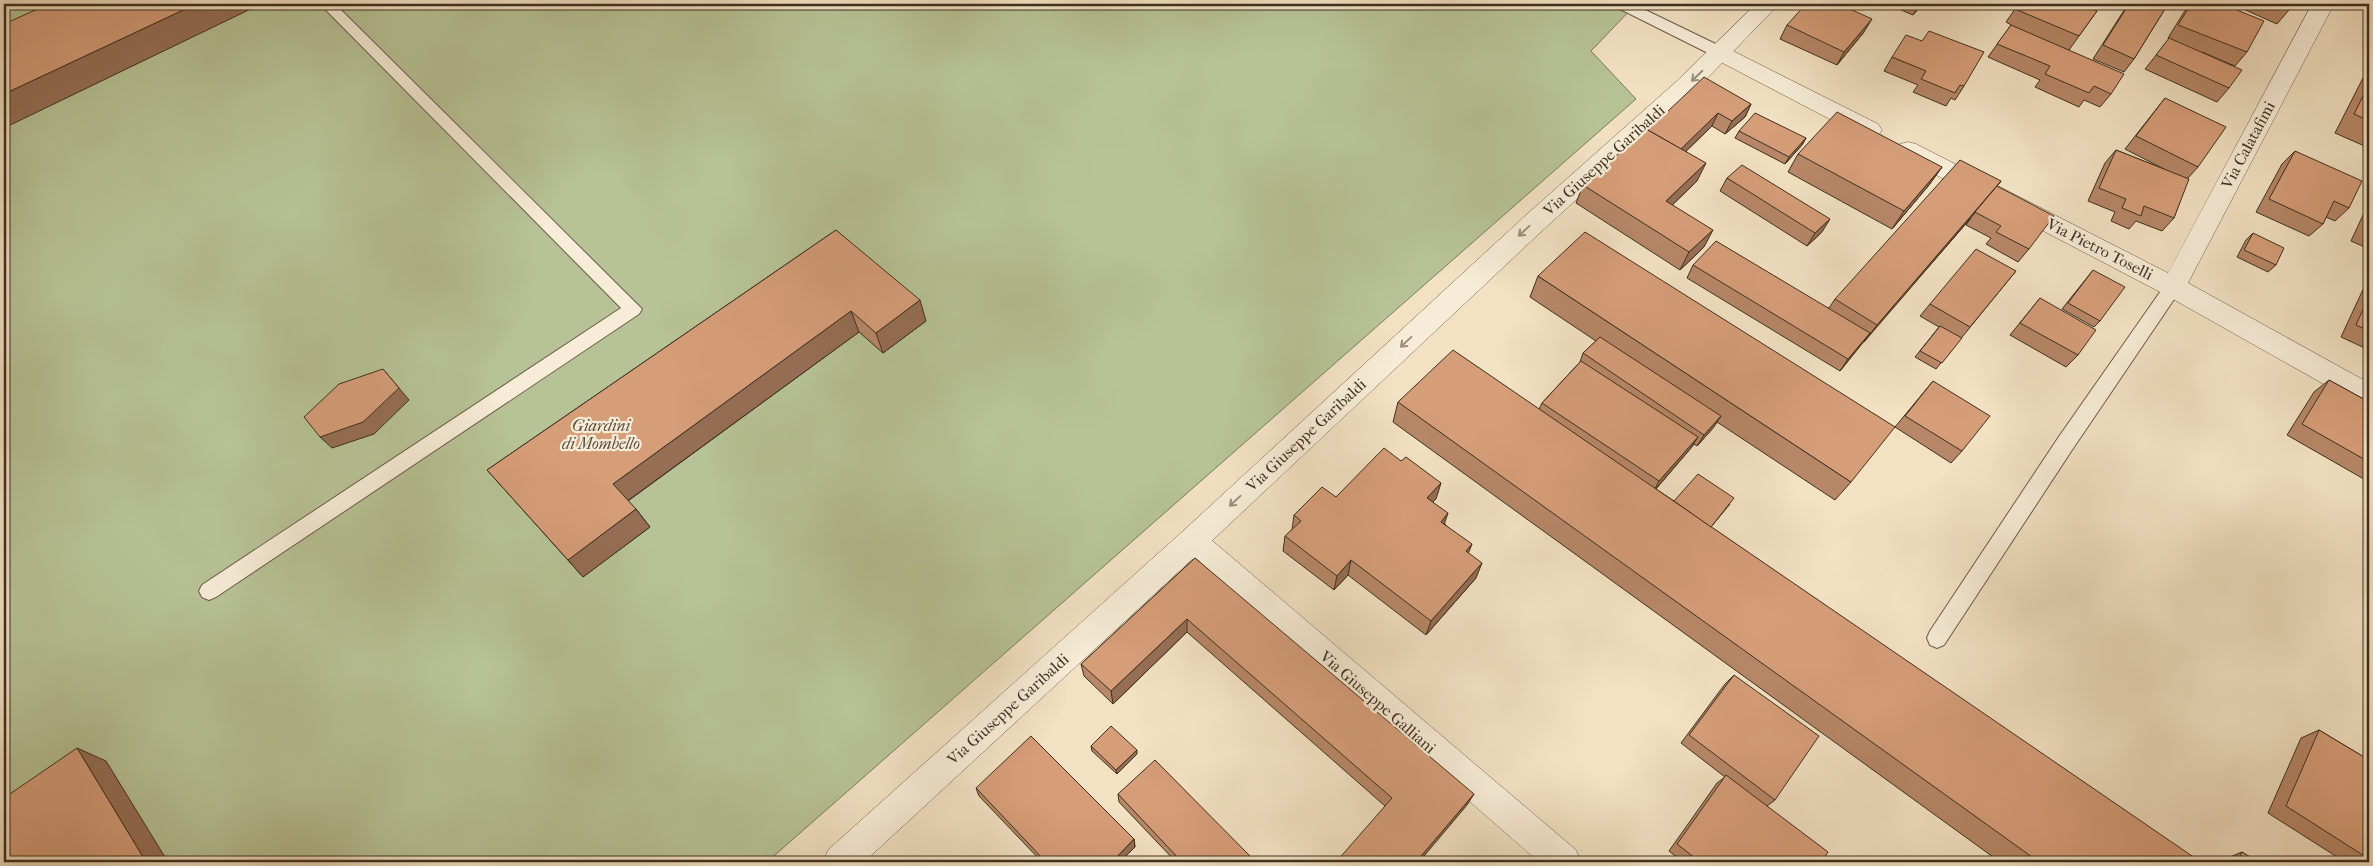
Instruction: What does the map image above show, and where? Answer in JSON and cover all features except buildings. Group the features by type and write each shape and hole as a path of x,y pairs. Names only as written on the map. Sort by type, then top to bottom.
{"street":[{"name":"Via Giuseppe Garibaldi","path":"840,862 1192,541 1534,223 1721,53 1768,4"},
{"name":"Via Calatafimi","path":"2173,287 2323,4"},
{"name":"Via Pietro Toselli","path":"1721,53 2173,287 2369,396"},
{"name":"Via Giuseppe Galliani","path":"1192,541 1564,862"}],"lane":[{"path":"209,591 633,309 327,4"},
{"path":"1621,4 1721,53"},
{"path":"1936,638 2065,444 2173,287"}],"green space":[{"name":"Giardini di Mombello","path":"4,4 1636,4 1591,51 1636,99 767,862 4,862"}]}
